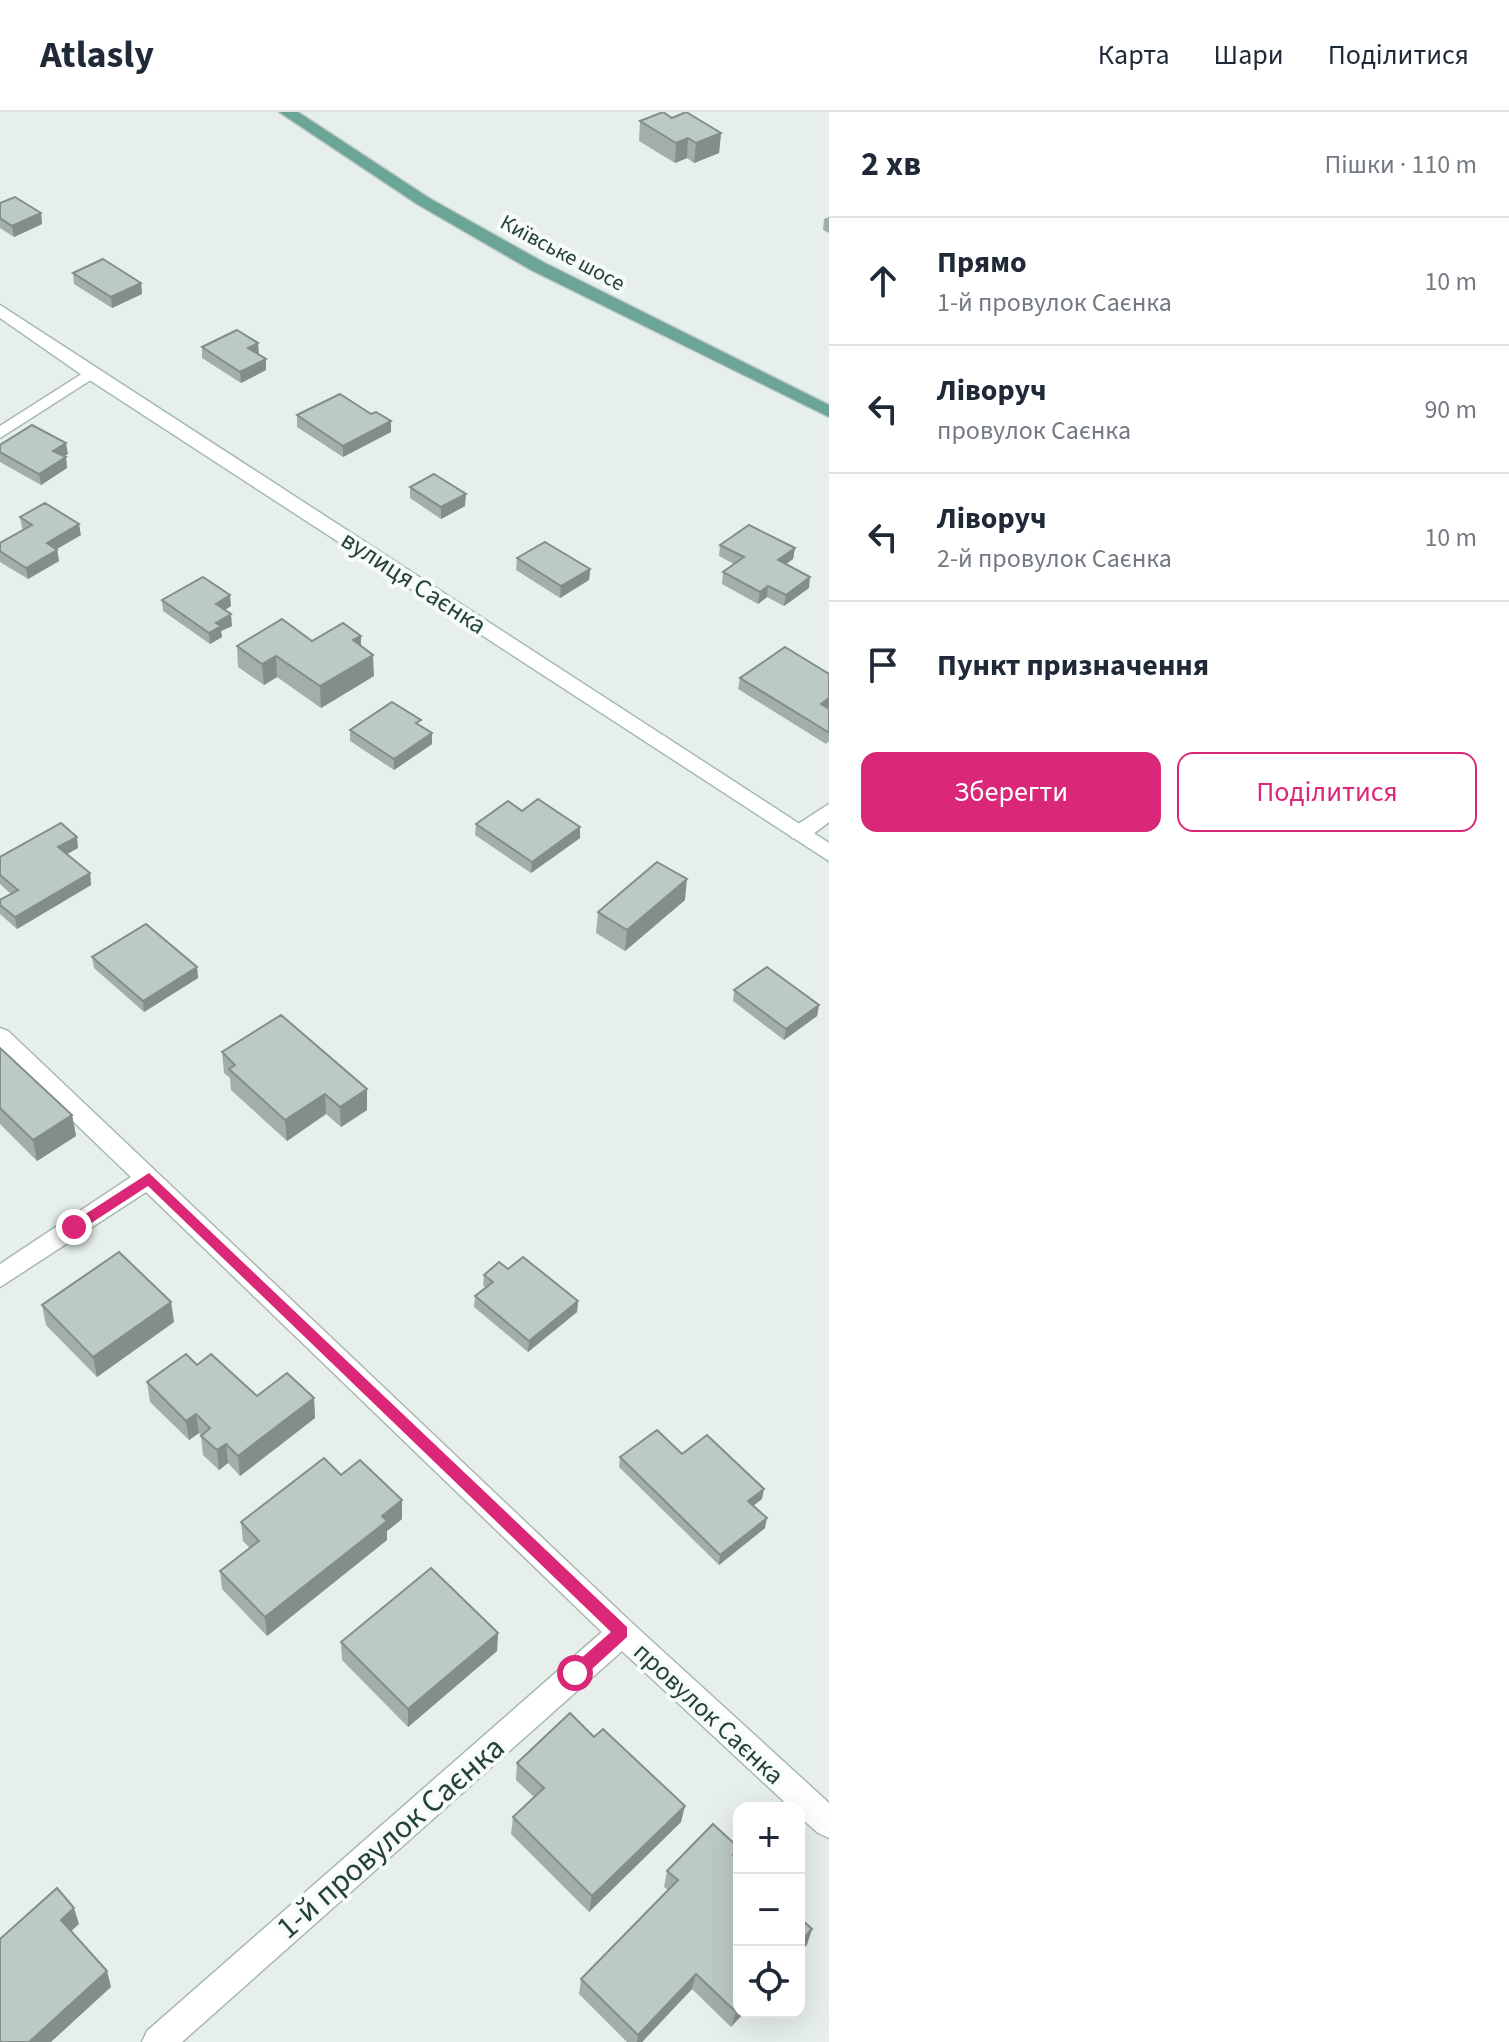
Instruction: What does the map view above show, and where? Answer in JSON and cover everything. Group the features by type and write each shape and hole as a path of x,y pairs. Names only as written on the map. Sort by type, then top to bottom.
{"main road":[{"name":"Київське шосе","path":"287,112 423,201 537,266 829,412"}],"street":[{"name":"вулиця Саєнка","path":"0,310 91,373 829,853"},
{"path":"800,833 829,811"},
{"name":"провулок Саєнка","path":"0,1037 622,1632 829,1823"},
{"path":"0,1277 149,1178"},
{"name":"1-й провулок Саєнка","path":"158,2042 622,1632"}],"lane":[{"path":"0,433 91,373"}],"building":[{"path":"663,112 672,118 686,112 721,133 696,143 688,138 676,143 640,121"},
{"path":"15,197 41,213 12,226 0,218 0,203"},
{"path":"103,259 141,283 111,297 73,273"},
{"path":"237,330 258,343 248,348 266,359 240,372 202,347"},
{"path":"340,394 371,414 376,412 391,421 343,446 297,415"},
{"path":"32,425 66,443 53,451 66,457 39,474 0,452 0,445"},
{"path":"434,474 466,494 441,507 410,487"},
{"path":"45,503 79,524 47,543 57,550 26,568 0,551 0,543 32,525 20,517"},
{"path":"749,525 795,548 778,560 810,577 786,595 768,586 760,592 723,572 744,557 720,545"},
{"path":"545,542 590,569 561,586 517,558"},
{"path":"203,577 230,595 216,604 231,614 216,623 221,626 209,633 162,600"},
{"path":"282,619 312,641 343,623 361,636 353,640 373,655 320,686 276,656 262,664 237,646"},
{"path":"785,647 829,674 829,698 821,704 829,709 828,732 740,678"},
{"path":"392,702 421,720 416,723 432,733 394,759 350,730"},
{"path":"538,799 580,827 532,862 476,824 508,801 522,811"},
{"path":"61,823 77,837 58,847 90,873 15,917 0,905 0,900 18,890 0,875 0,857"},
{"path":"657,862 687,879 627,930 598,912"},
{"path":"146,924 197,967 143,1001 92,957"},
{"path":"767,967 819,1005 786,1029 734,990"},
{"path":"281,1015 367,1089 340,1107 325,1094 285,1120 229,1069 235,1065 222,1052"},
{"path":"0,1048 72,1115 33,1140 0,1108"},
{"path":"119,1252 171,1302 93,1357 42,1305"},
{"path":"523,1257 578,1301 529,1341 475,1296 493,1282 484,1275 499,1262 508,1269"},
{"path":"186,1354 197,1365 211,1354 257,1396 287,1373 314,1398 238,1456 226,1444 217,1450 201,1436 210,1428 196,1414 186,1421 147,1382"},
{"path":"657,1430 682,1454 707,1435 764,1489 748,1501 767,1518 720,1555 620,1457"},
{"path":"324,1458 341,1475 360,1460 402,1500 382,1516 387,1521 265,1617 220,1571 259,1541 241,1522"},
{"path":"431,1568 498,1633 408,1709 341,1642"},
{"path":"570,1713 594,1737 603,1729 685,1806 592,1896 513,1817 544,1788 517,1763"},
{"path":"713,1824 733,1842 733,2009 696,1974 638,2035 581,1979 678,1880 667,1871"},
{"path":"57,1888 74,1908 61,1920 107,1971 29,2042 0,2042 0,1939"},
{"path":"805,1923 812,1929 805,1937"}],"route":[{"path":"74,1227 149,1178 622,1632 575,1673"}]}
